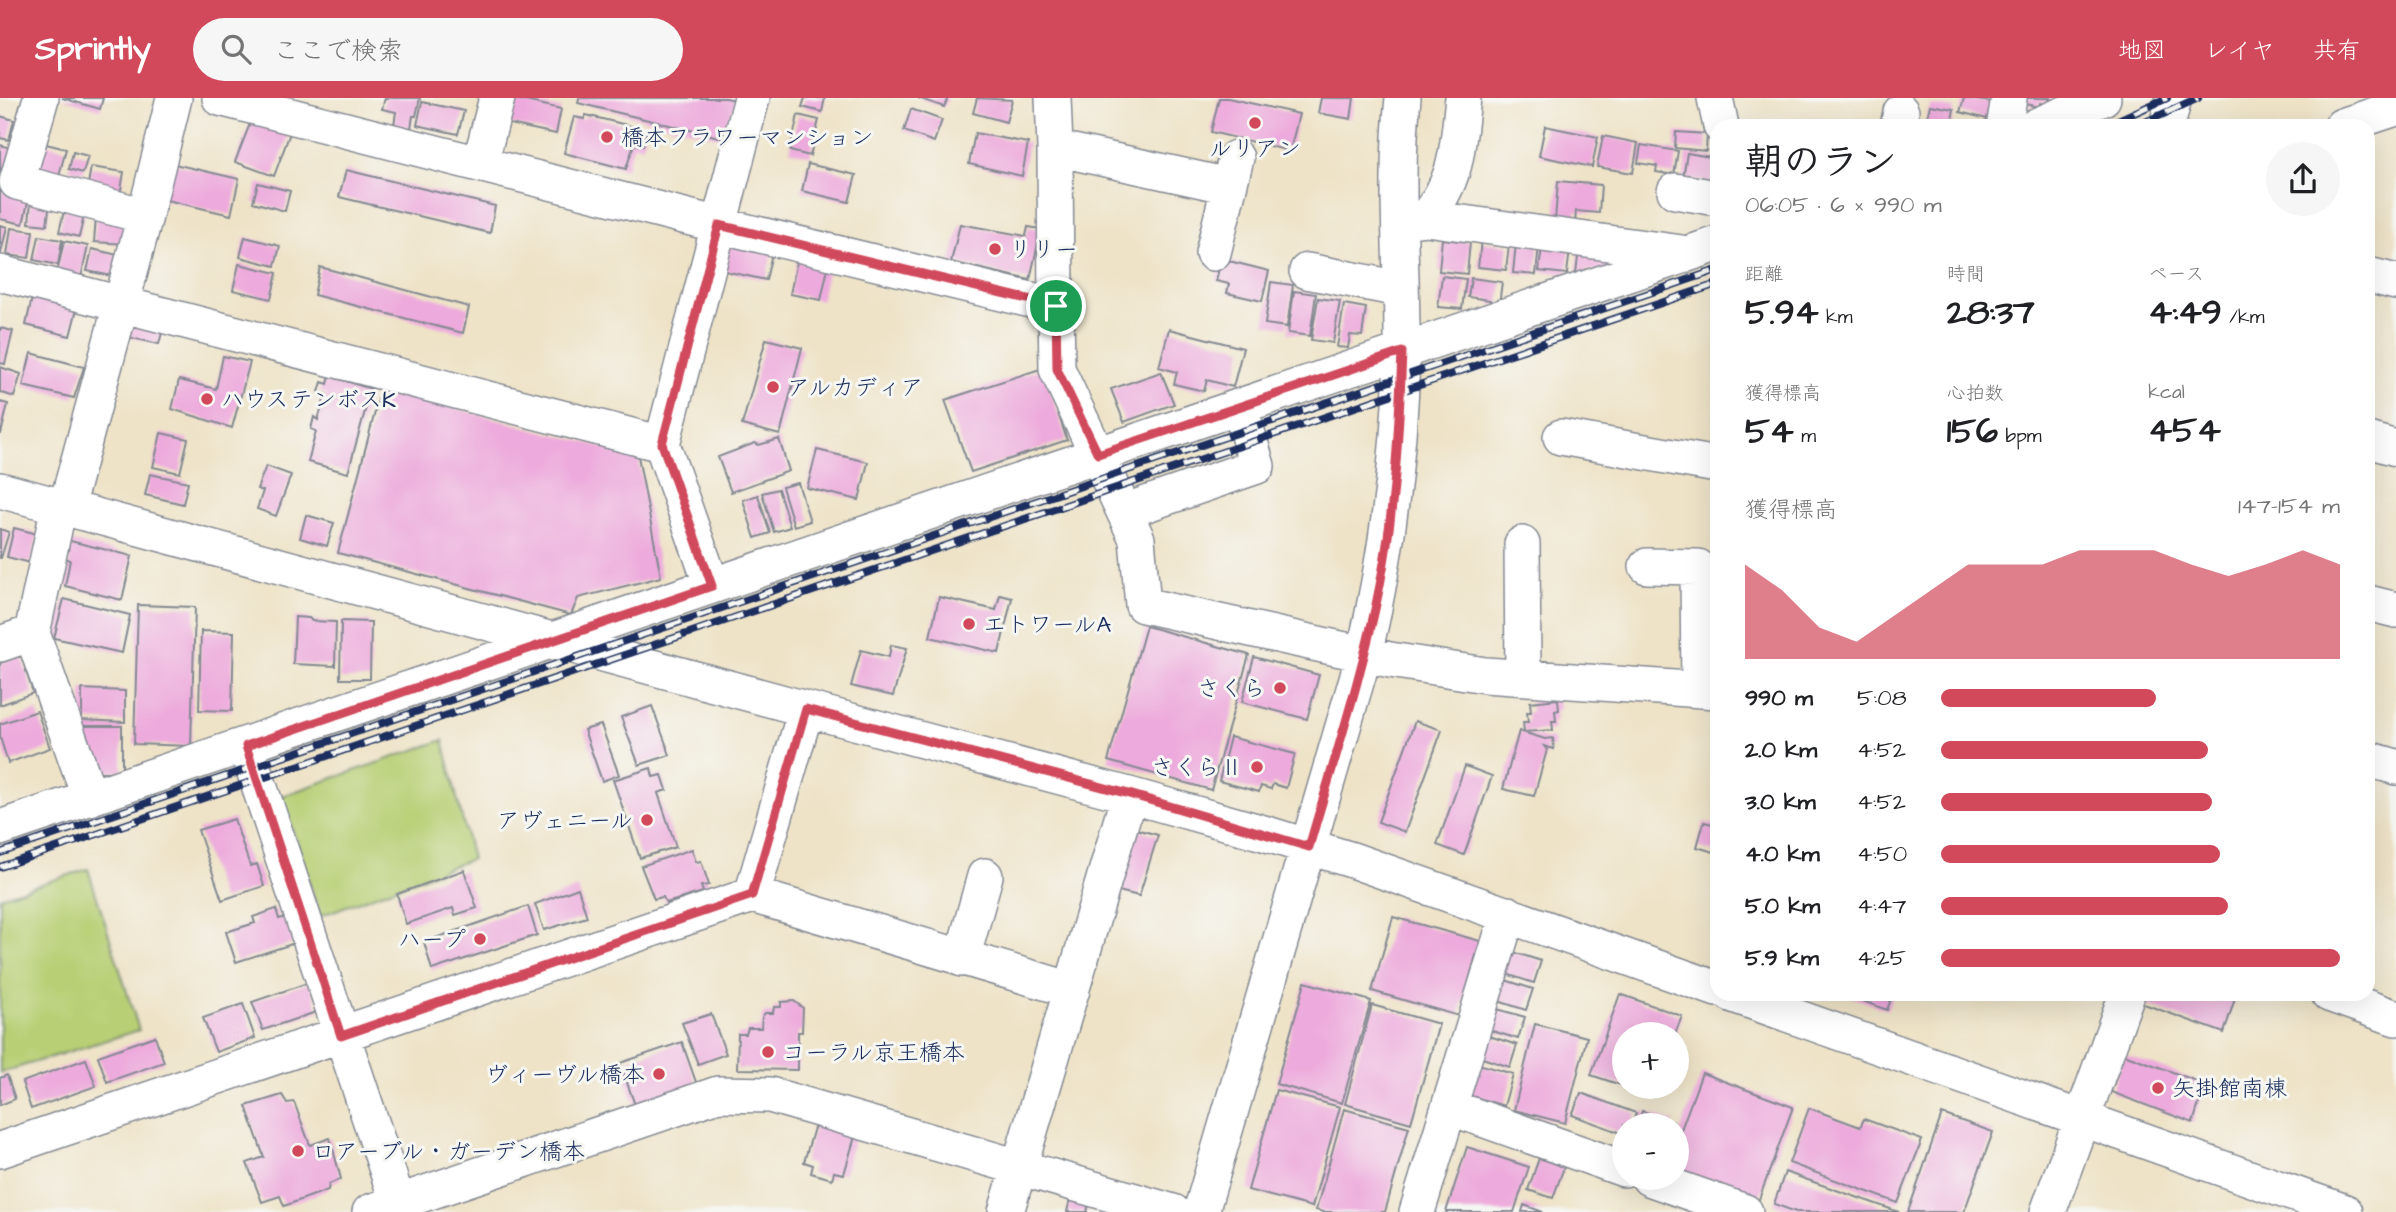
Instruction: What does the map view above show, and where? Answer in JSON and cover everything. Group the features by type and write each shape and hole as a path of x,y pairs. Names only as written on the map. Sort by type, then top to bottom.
{"street":[{"path":"41,98 17,182 145,216"},
{"path":"90,798 16,638 63,507 121,305 174,98"},
{"path":"220,98 719,225 1056,306"},
{"path":"480,164 497,98"},
{"path":"712,586 662,444 752,98"},
{"path":"1052,98 1057,369 1137,539 1143,605 1364,655 1485,675 1708,690 1698,567 1647,566"},
{"path":"1202,1212 1364,655 1380,585 1397,447 1402,352 1400,289 1412,219 1399,167 1403,98"},
{"path":"1412,219 1441,199 1449,183 1455,160 1463,98"},
{"path":"1715,98 1720,119"},
{"path":"2006,119 2009,98"},
{"path":"2169,119 2174,98"},
{"path":"2053,119 2100,99"},
{"path":"2363,119 2396,108"},
{"path":"1055,148 1233,172 1213,253"},
{"path":"1675,191 1710,197"},
{"path":"1412,219 1703,249"},
{"path":"0,828 1703,249"},
{"path":"1307,271 1400,289"},
{"path":"0,273 662,444"},
{"path":"2375,277 2396,282"},
{"path":"1126,511 1257,466 1240,407"},
{"path":"1562,437 1710,464"},
{"path":"2375,442 2396,448"},
{"path":"0,491 1129,794 1309,847 1710,980"},
{"path":"1522,544 1523,677"},
{"path":"2375,605 2396,610"},
{"path":"752,895 806,709"},
{"path":"246,746 341,1036 389,1209 718,1094 730,1094 770,1095 1173,1212"},
{"path":"2375,761 2396,767"},
{"path":"1006,1212 1129,794"},
{"path":"962,959 985,876"},
{"path":"0,1150 752,895 1072,990"},
{"path":"1417,1212 1508,914"},
{"path":"1766,1001 2082,1119 2345,1212"},
{"path":"2048,1212 2124,1001"},
{"path":"2349,1001 2396,1018"},
{"path":"1449,1107 1612,1165"},
{"path":"1683,1190 1745,1212"}],"green space":[{"path":"443,740 472,859 320,916 282,796"},
{"path":"88,869 139,1030 0,1073 0,897"}],"building":[{"path":"62,98 103,98 100,109"},
{"path":"385,98 420,98 411,128 394,125 396,112 382,109"},
{"path":"512,98 561,109 556,134 505,123"},
{"path":"579,98 736,100 723,138 578,103"},
{"path":"805,98 825,98 822,112 802,107"},
{"path":"918,98 948,98 944,107"},
{"path":"977,98 1012,100 1006,122 973,113"},
{"name":"ルリアン","path":"1219,98 1299,114 1290,151 1211,132"},
{"path":"1321,98 1354,98 1351,119 1318,113"},
{"path":"1964,98 1991,102 1987,119 1960,112"},
{"path":"2017,98 2050,98 2048,104 2040,103 2039,107 2016,102"},
{"path":"422,102 464,111 458,134 417,125"},
{"path":"1930,105 1954,109 1952,119 1927,119"},
{"path":"911,109 942,120 934,142 904,131"},
{"name":"橋本フラワーマンション","path":"586,115 647,130 643,146 634,144 626,169 564,153 574,117 584,119"},
{"path":"798,115 819,120 810,156 790,151"},
{"path":"0,116 14,120 9,140 0,138"},
{"path":"253,116 291,130 274,176 235,162"},
{"path":"1545,126 1598,137 1592,167 1539,156"},
{"path":"1676,132 1707,134 1706,151 1675,148"},
{"path":"975,133 1028,143 1022,176 969,164"},
{"path":"1603,136 1638,143 1633,173 1597,167"},
{"path":"42,143 66,149 59,176 35,170"},
{"path":"0,145 14,149 8,172 0,170"},
{"path":"1641,145 1678,151 1674,175 1656,172 1657,166 1638,163"},
{"path":"73,152 88,156 83,173 69,169"},
{"path":"1687,153 1710,157 1710,183 1683,178"},
{"path":"170,163 239,179 231,215 162,199"},
{"path":"808,164 856,175 849,202 802,191"},
{"path":"91,167 124,172 120,196 87,190"},
{"path":"346,170 495,206 490,233 339,197"},
{"path":"1558,181 1601,185 1599,213 1576,211 1575,222 1555,221"},
{"path":"258,183 290,191 285,211 253,202"},
{"path":"0,191 29,198 23,224 0,219"},
{"path":"31,201 50,202 47,225 29,223"},
{"path":"65,207 85,212 79,237 59,232"},
{"path":"96,217 128,218 127,244 94,242"},
{"name":"リリー","path":"960,224 1026,236 1028,227 1041,229 1030,280 951,262"},
{"path":"0,225 7,227 1,253 0,253"},
{"path":"11,228 33,231 29,258 7,255"},
{"path":"39,236 62,240 58,265 34,260"},
{"path":"245,237 280,246 275,266 240,257"},
{"path":"1442,239 1470,242 1467,274 1439,271"},
{"path":"64,241 88,246 81,278 57,273"},
{"path":"1481,242 1509,245 1506,270 1478,267"},
{"path":"726,243 772,253 766,280 720,270"},
{"path":"1516,243 1539,245 1536,275 1513,273"},
{"path":"1542,246 1570,249 1567,274 1539,271"},
{"path":"92,249 122,256 117,277 87,271"},
{"path":"1579,249 1611,253 1608,273 1586,270 1586,274 1576,273"},
{"path":"1221,259 1269,271 1262,301 1227,293 1229,284 1216,281"},
{"path":"797,261 828,268 821,300 790,294"},
{"path":"239,264 277,273 271,299 233,290"},
{"path":"320,267 469,307 463,333 314,295"},
{"path":"1442,276 1466,279 1462,309 1438,307"},
{"path":"1471,278 1502,282 1499,305 1490,304 1490,300 1468,297"},
{"path":"1271,282 1293,285 1287,327 1265,324"},
{"path":"1294,291 1316,294 1310,336 1288,333"},
{"path":"33,293 78,305 70,336 26,325"},
{"path":"1318,298 1340,301 1333,343 1311,340"},
{"path":"1344,304 1366,308 1362,336 1350,335 1348,348 1337,347"},
{"path":"128,316 164,325 159,344 123,336"},
{"path":"0,328 13,331 5,364 0,363"},
{"path":"1169,329 1243,348 1233,387 1207,380 1204,391 1174,384 1177,372 1159,367"},
{"name":"アルカディア","path":"766,339 802,348 780,435 742,425"},
{"path":"31,353 84,367 74,398 23,386"},
{"name":"ハウステンボスK","path":"223,356 250,362 232,428 172,409 179,380 216,389"},
{"path":"0,367 21,374 14,397 0,392"},
{"path":"1043,368 1067,440 971,472 945,400"},
{"path":"1161,372 1174,404 1124,422 1111,389"},
{"path":"330,376 371,389 348,473 308,462 316,431 311,429 314,417 318,420 326,394 319,392 322,382 328,384"},
{"path":"381,389 638,456 661,577 578,598 571,615 338,553"},
{"path":"0,402 8,404 1,434 0,434"},
{"path":"161,433 188,439 180,473 153,467"},
{"path":"779,439 789,471 731,492 718,457 755,443 759,445"},
{"path":"817,450 868,462 859,500 807,488"},
{"path":"266,466 291,475 276,516 257,509 263,491 257,489"},
{"path":"150,474 188,482 183,504 145,495"},
{"path":"798,483 810,521 794,526 782,487"},
{"path":"778,489 790,527 774,532 762,493"},
{"path":"758,495 770,533 755,538 743,500"},
{"path":"306,515 334,523 327,546 300,538"},
{"path":"14,528 38,534 31,563 7,557"},
{"path":"0,529 9,532 1,558 0,558"},
{"path":"66,540 132,556 122,600 65,586 70,560 62,557"},
{"name":"エトワールA","path":"1000,595 1012,598 999,653 930,637 939,597 996,610"},
{"path":"64,599 130,615 122,653 54,638"},
{"path":"138,605 195,607 191,746 134,744"},
{"path":"295,617 336,622 335,666 293,664"},
{"path":"341,621 371,622 370,679 340,679"},
{"path":"1146,626 1249,655 1211,790 1108,761"},
{"path":"201,631 234,632 232,711 199,710"},
{"path":"891,645 907,648 893,696 851,686 861,650 889,657"},
{"path":"21,655 33,693 0,705 0,663"},
{"name":"さくら","path":"1254,657 1319,675 1307,719 1242,702"},
{"path":"82,689 125,691 125,722 82,720"},
{"path":"1558,699 1559,710 1555,711 1556,721 1552,721 1553,730 1524,732 1523,722 1528,722 1527,712 1531,712 1530,702"},
{"path":"652,706 670,755 639,765 621,717"},
{"path":"37,711 50,748 8,763 0,737 0,724"},
{"path":"1415,721 1442,730 1405,832 1378,822"},
{"path":"601,725 619,775 602,781 584,730"},
{"path":"77,726 122,726 122,772 96,772 96,762 92,762"},
{"path":"1519,731 1545,739 1553,738 1554,749 1544,746 1547,750 1534,796 1503,789"},
{"name":"さくらⅡ","path":"1230,737 1295,754 1286,788 1273,784 1271,789 1261,786 1259,792 1219,781"},
{"path":"1465,766 1492,776 1464,855 1437,845"},
{"name":"アヴェニール","path":"651,768 653,777 662,775 667,790 658,793 676,847 640,858 613,780"},
{"path":"234,819 250,866 257,864 264,886 222,900 198,830"},
{"path":"1704,822 1710,823 1710,851 1697,847"},
{"path":"1132,828 1158,835 1139,896 1114,890"},
{"path":"692,849 696,862 701,861 709,885 701,886 703,892 666,903 663,897 654,899 641,866"},
{"path":"464,870 477,908 455,915 453,908 406,924 397,894"},
{"path":"578,888 587,917 544,930 535,904"},
{"name":"ハープ","path":"528,906 537,935 432,970 424,942"},
{"path":"276,909 279,919 286,917 295,943 236,962 226,932 255,923 253,917"},
{"path":"1393,917 1480,941 1459,1016 1372,991"},
{"path":"1507,950 1541,961 1534,983 1500,972"},
{"path":"1499,978 1533,989 1526,1010 1492,999"},
{"path":"310,982 319,1011 263,1030 252,1002"},
{"path":"1305,982 1371,1001 1342,1103 1276,1084"},
{"path":"1620,994 1682,1016 1680,1022 1612,1022 1612,1082 1591,1075"},
{"name":"コーラル京王橋本","path":"794,1001 803,1008 802,1032 798,1032 798,1070 737,1069 738,1034 746,1034 748,1028 761,1028 765,1013 773,1013 774,1007 781,1007 781,1002"},
{"path":"1863,1001 1890,1001 1887,1010"},
{"path":"2142,1001 2234,1001 2224,1033 2141,1003"},
{"path":"243,1004 255,1038 216,1052 203,1018"},
{"path":"1372,1005 1439,1024 1411,1123 1345,1104"},
{"path":"1490,1007 1525,1017 1518,1039 1483,1028"},
{"path":"711,1014 726,1054 698,1064 682,1023"},
{"path":"1535,1024 1587,1037 1565,1123 1514,1110"},
{"path":"1483,1034 1517,1045 1510,1067 1476,1056"},
{"path":"155,1036 164,1062 107,1082 98,1056"},
{"name":"ヴィーヴル橋本","path":"682,1042 697,1085 635,1105 620,1063"},
{"name":"矢掛館南棟","path":"2124,1054 2205,1084 2193,1123 2111,1092"},
{"path":"86,1059 96,1086 31,1109 22,1082"},
{"path":"1475,1063 1513,1074 1504,1106 1465,1094"},
{"path":"1702,1073 1793,1107 1758,1202 1689,1177 1687,1113"},
{"path":"7,1075 15,1099 0,1105 0,1078"},
{"path":"1276,1090 1340,1107 1312,1207 1248,1190"},
{"path":"1581,1093 1636,1113 1612,1113 1612,1130 1572,1115"},
{"name":"ロアーブル・ガーデン橋本","path":"282,1095 287,1103 294,1102 310,1145 330,1138 341,1179 329,1184 328,1190 284,1206 280,1196 262,1202 247,1163 264,1157 246,1106"},
{"path":"1809,1108 1860,1127 1864,1119 1922,1140 1898,1203 1789,1163"},
{"path":"1344,1109 1409,1127 1385,1212 1316,1210"},
{"path":"1942,1114 1993,1132 1964,1212 1908,1212"},
{"path":"816,1121 856,1133 844,1174 834,1172 832,1179 811,1173 813,1165 804,1162"},
{"path":"1467,1147 1529,1167 1514,1212 1446,1212"},
{"path":"1539,1158 1564,1167 1553,1198 1528,1190"},
{"path":"1785,1172 1899,1212 1796,1212 1774,1204"},
{"path":"1070,1199 1089,1204 1087,1212 1067,1212"},
{"path":"1524,1205 1543,1212 1522,1212"}],"railway":[{"path":"2120,119 2167,98"},
{"path":"2152,119 2198,98"},
{"path":"0,853 1710,272"},
{"path":"0,867 1710,286"}],"place":[{"name":"ルリアン","path":"1255,123"},
{"name":"橋本フラワーマンション","path":"607,137"},
{"name":"リリー","path":"995,249"},
{"name":"アルカディア","path":"773,387"},
{"name":"ハウステンボスK","path":"207,399"},
{"name":"エトワールA","path":"969,624"},
{"name":"さくら","path":"1280,688"},
{"name":"さくらⅡ","path":"1257,767"},
{"name":"アヴェニール","path":"647,820"},
{"name":"ハープ","path":"480,939"},
{"name":"コーラル京王橋本","path":"768,1052"},
{"name":"ヴィーヴル橋本","path":"659,1074"},
{"name":"矢掛館南棟","path":"2158,1088"},
{"name":"ロアーブル・ガーデン橋本","path":"298,1151"}],"route":[{"path":"719,225 1056,306 1057,369 1098,454 1402,352 1395,470 1380,585 1364,655 1309,847 1129,794 806,709 752,895 341,1036 246,746 712,586 662,444 719,225"}]}
